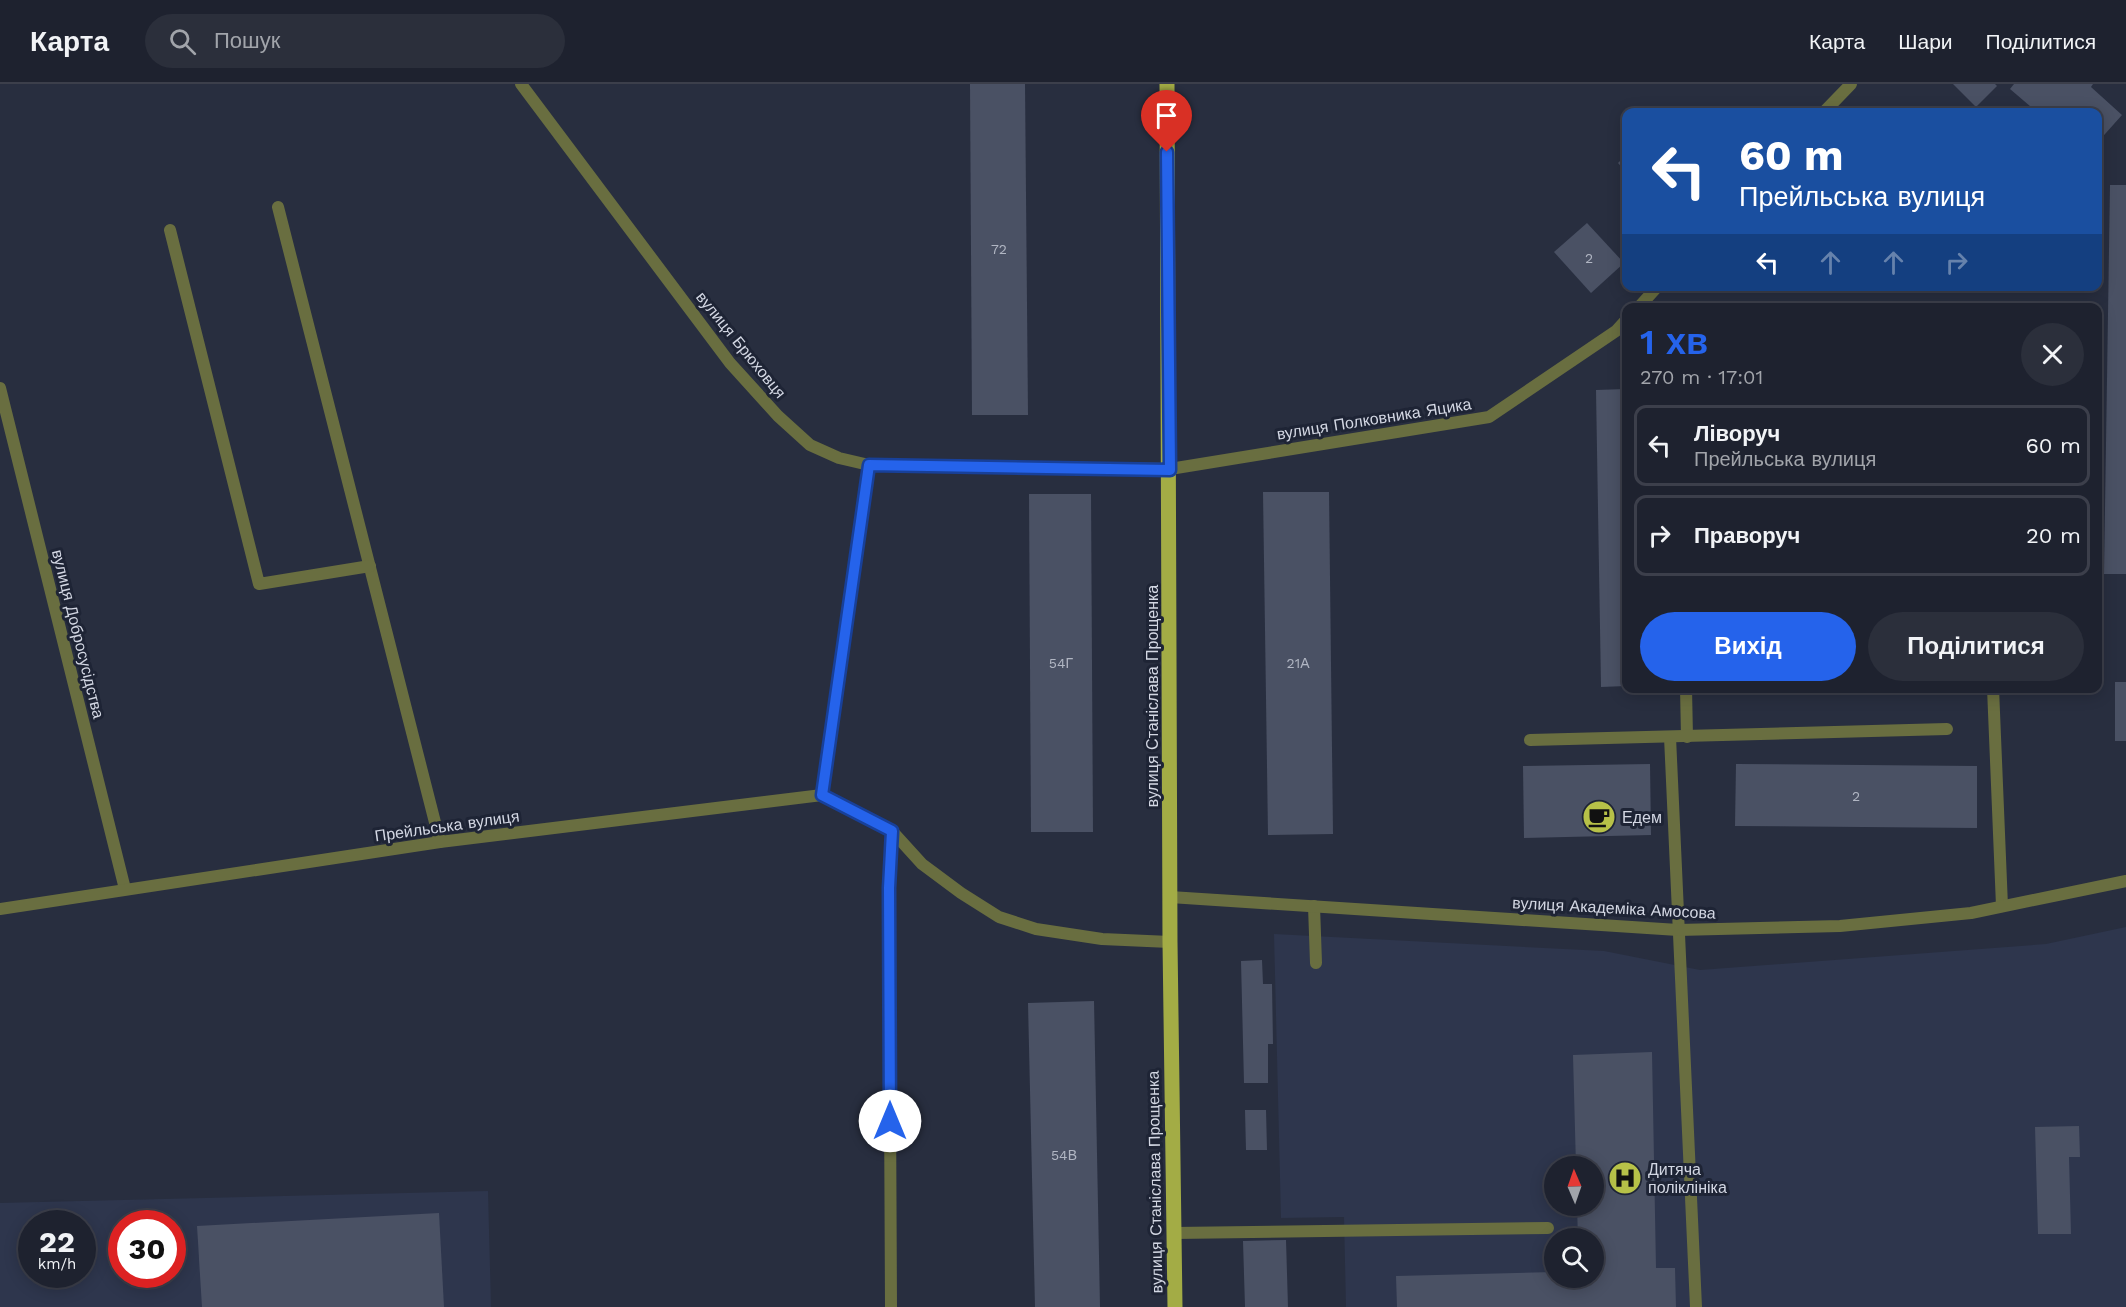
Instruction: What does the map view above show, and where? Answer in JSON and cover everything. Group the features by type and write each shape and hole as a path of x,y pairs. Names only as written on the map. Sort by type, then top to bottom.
{"main road":[{"name":"вулиця Станіслава Прощенка","path":"1167,84 1170,942 1175,1307"}],"street":[{"name":"вулиця Брюховця","path":"521,84 730,363 778,416 810,445 839,458 869,465 1170,470"},
{"path":"1828,108 1851,84"},
{"path":"278,207 440,842"},
{"path":"170,230 259,584 370,566"},
{"path":"1643,303 1653,291"},
{"name":"вулиця Полковника Яцика","path":"1170,470 1489,417 1616,331 1622,324"},
{"name":"вулиця Добросусідства","path":"0,388 125,889"},
{"path":"869,465 822,795 892,831 922,864 999,917 1036,929 1102,939 1170,942"},
{"path":"1686,693 1687,737"},
{"path":"1993,693 2002,906"},
{"path":"1530,740 1947,729"},
{"path":"1670,737 1696,1307"},
{"name":"Прейльська вулиця","path":"0,909 440,842 822,795"},
{"path":"891,1307 889,888 892,831"},
{"name":"вулиця Академіка Амосова","path":"1170,897 1678,930 1840,926 1971,913 2126,881"},
{"path":"1314,906 1316,963"},
{"path":"1174,1233 1544,1228"}],"shaded area":[{"path":"2126,927 2126,1307 1346,1307 1344,1217 1281,1218 1274,934 1604,951 1700,970 2046,944"},
{"path":"488,1191 491,1307 0,1307 0,1203"}],"building":[{"path":"970,84 1025,84 1028,415 972,415"},
{"path":"1953,84 1995,84 1997,86 1976,107"},
{"path":"2014,84 2093,84 2091,87 2122,115 2102,137 2102,108 2032,108 2010,89"},
{"path":"2110,185 2126,185 2126,574 2104,574"},
{"path":"1587,223 1622,261 1622,265 1591,293 1554,252"},
{"path":"1622,389 1622,686 1601,687 1596,390"},
{"path":"1263,492 1329,492 1333,834 1268,835"},
{"path":"1029,494 1091,494 1093,832 1031,832"},
{"path":"2115,682 2126,682 2126,741 2115,741"},
{"path":"1650,764 1651,835 1524,838 1523,766"},
{"path":"1736,764 1977,766 1977,828 1735,826"},
{"path":"1262,960 1263,984 1272,984 1273,1044 1268,1044 1268,1083 1244,1083 1241,961"},
{"path":"1094,1001 1100,1307 1035,1307 1028,1003"},
{"path":"1652,1052 1656,1268 1675,1268 1676,1307 1397,1307 1396,1276 1544,1272 1544,1288 1604,1288 1604,1228 1578,1228 1577,1216 1604,1216 1604,1156 1576,1156 1573,1055"},
{"path":"1245,1110 1266,1110 1267,1150 1246,1150"},
{"path":"2079,1126 2080,1157 2069,1157 2071,1234 2038,1234 2035,1127"},
{"path":"439,1213 444,1307 202,1307 197,1226"},
{"path":"1286,1240 1288,1307 1245,1307 1243,1241"}],"place":[{"name":"Едем","path":"1599,817"},
{"name":"Дитяча поліклініка","path":"1625,1178"}],"route":[{"path":"890,1121 889,888 892,831 822,795 869,465 1170,470 1167,152"}]}
